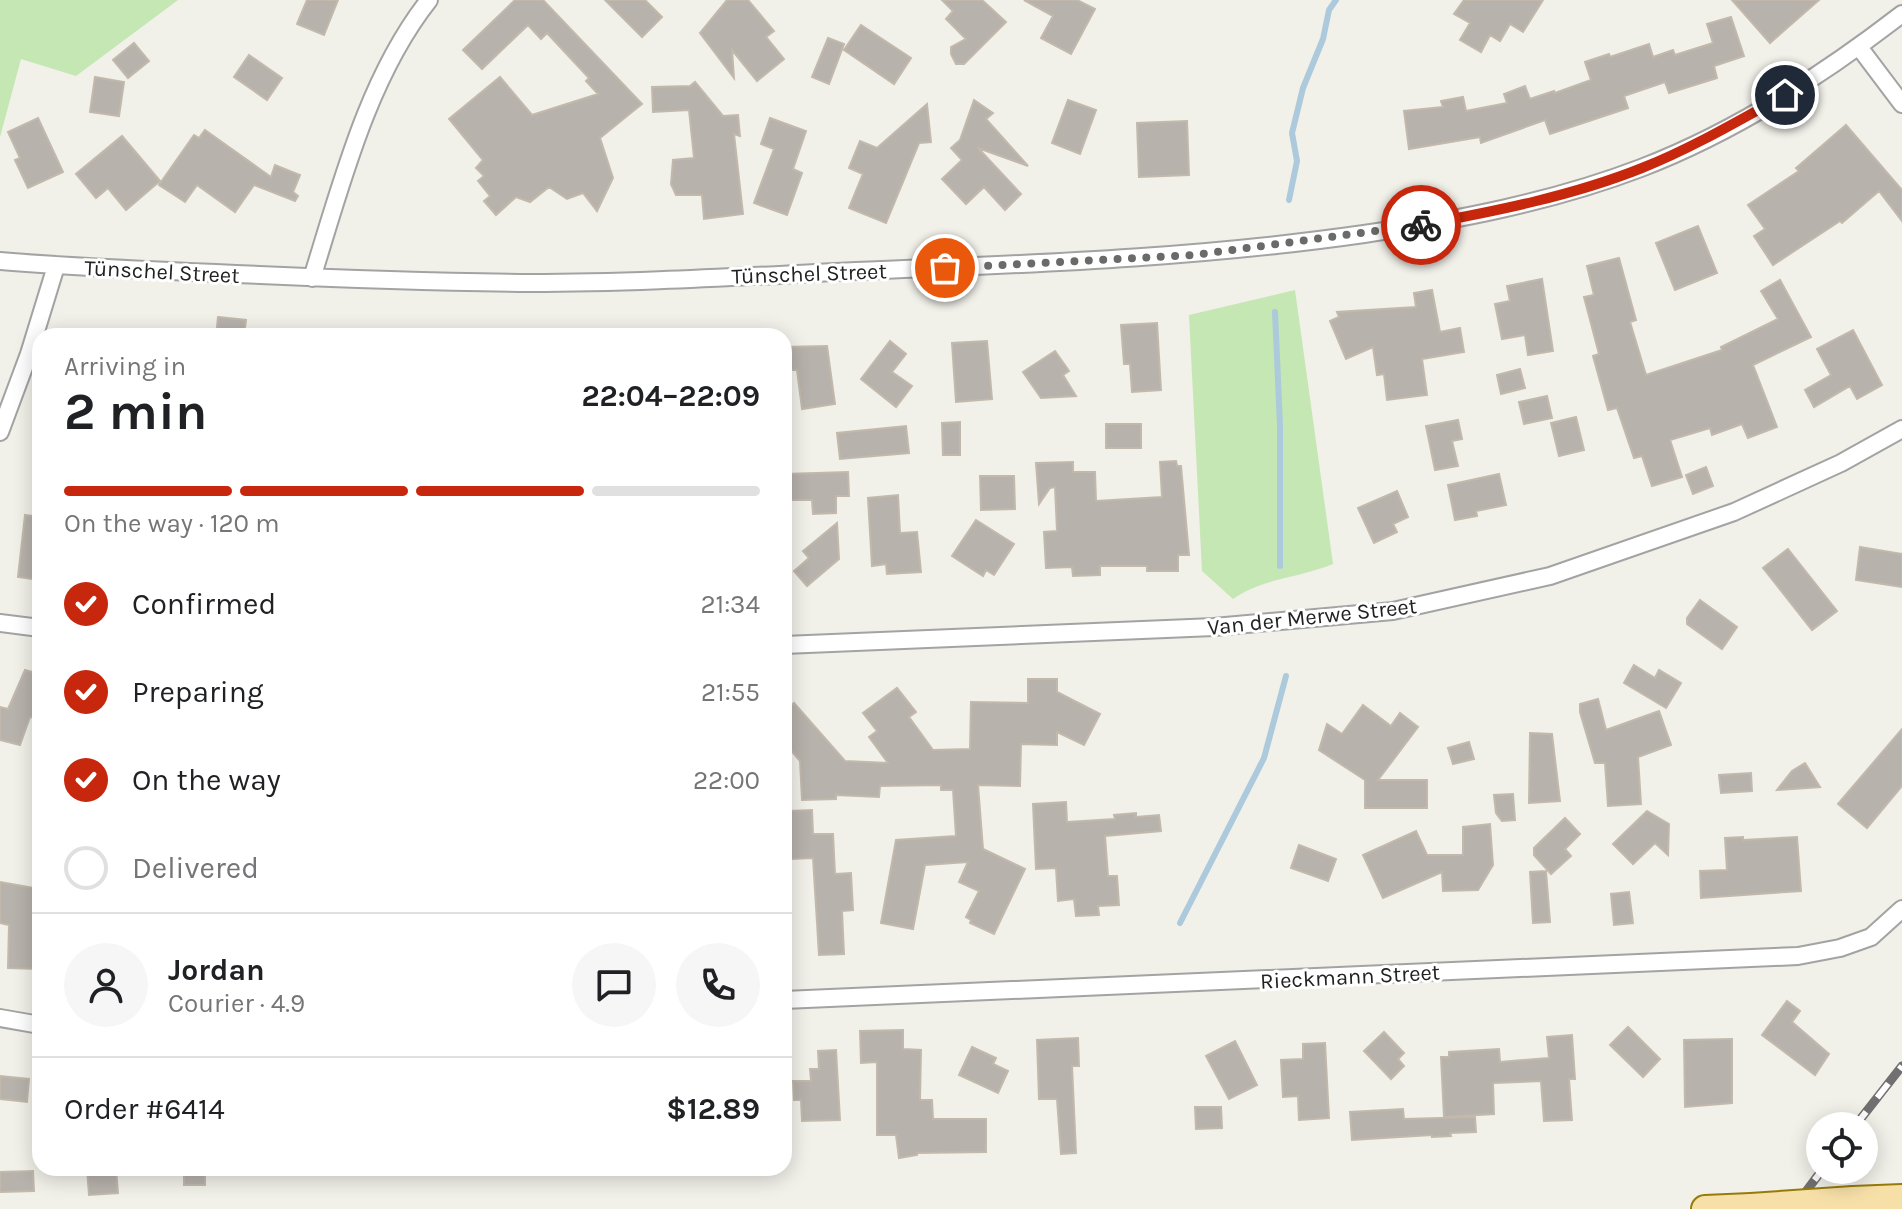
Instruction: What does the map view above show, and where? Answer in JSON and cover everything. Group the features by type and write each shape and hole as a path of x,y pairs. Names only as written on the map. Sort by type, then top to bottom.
{"main road":[{"path":"1705,1209 1902,1198"}],"street":[{"path":"312,278 350,155 389,64 429,0"},
{"name":"Tünschel Street","path":"0,261 312,278 534,283 1093,262 1194,255 1415,226 1494,212 1640,169 1698,143 1785,95 1859,47 1902,14"},
{"path":"1859,47 1902,104"},
{"path":"37,328 56,266"},
{"path":"0,432 32,344"},
{"name":"Van der Merwe Street","path":"792,645 1214,627 1393,611 1550,576 1734,512 1841,463 1902,429"},
{"path":"0,623 32,627"},
{"name":"Rieckmann Street","path":"792,1000 1798,956 1840,948 1871,937 1902,909"},
{"path":"0,1018 32,1024"}],"green space":[{"path":"0,0 178,0 76,76 21,59 0,137"},
{"path":"1295,290 1333,564 1269,582 1233,599 1202,571 1189,315"}],"building":[{"path":"307,0 338,0 324,35 297,24"},
{"path":"515,0 543,0 642,104 600,138 613,178 597,211 583,193 567,199 549,187 530,202 516,197 496,215 484,201 490,196 478,181 484,176 476,168 483,160 449,119 500,77 532,115 598,94 586,81 589,78 547,33 541,39 528,25 482,69 463,50"},
{"path":"605,0 645,0 662,17 642,37"},
{"path":"727,0 748,0 774,31 766,37 784,59 757,81 732,50 734,78 700,33"},
{"path":"942,0 982,0 1006,22 964,64 956,64 951,47 966,39 946,19 953,11"},
{"path":"1024,0 1077,0 1095,9 1071,54 1041,38 1053,16"},
{"path":"1464,0 1543,0 1523,32 1510,24 1500,41 1490,35 1481,52 1460,40 1470,23 1454,14"},
{"path":"1732,0 1819,0 1770,43"},
{"path":"1731,17 1744,56 1714,66 1717,78 1669,93 1665,82 1624,96 1628,108 1550,134 1545,120 1481,143 1480,137 1409,149 1404,111 1443,107 1441,101 1463,97 1466,111 1507,103 1504,94 1525,86 1530,99 1555,93 1591,80 1585,62 1609,54 1610,57 1649,44 1653,57 1673,50 1675,55 1713,43 1707,24"},
{"path":"861,25 911,58 894,84 844,50"},
{"path":"828,38 844,44 829,84 812,77"},
{"path":"134,43 149,61 128,78 113,60"},
{"path":"249,55 282,78 267,100 234,77"},
{"path":"95,77 124,82 119,116 90,112"},
{"path":"695,82 723,116 738,115 740,136 734,134 743,214 704,219 702,195 676,195 671,184 673,160 694,158 689,110 653,112 652,87 690,86"},
{"path":"974,100 993,113 986,119 1028,166 978,148 1021,194 1005,210 984,187 966,204 942,179 962,160 951,148 960,140"},
{"path":"1068,100 1096,110 1080,154 1052,143"},
{"path":"927,104 931,142 919,143 886,223 849,208 863,174 849,168 860,141 877,148"},
{"path":"38,118 63,172 28,188 15,160 20,158 8,132"},
{"path":"770,118 806,131 793,169 802,173 787,215 754,203 774,149 761,144"},
{"path":"1187,121 1189,175 1139,177 1137,123"},
{"path":"1846,125 1902,190 1902,221 1879,191 1842,223 1840,221 1773,265 1754,236 1765,229 1748,205 1799,171 1796,168"},
{"path":"205,130 271,177 275,165 300,175 293,192 298,196 295,201 254,185 235,212 197,185 185,202 159,185 194,135 199,138"},
{"path":"122,136 160,181 126,210 108,188 96,198 76,174"},
{"path":"1698,226 1717,273 1675,290 1656,243"},
{"path":"1619,258 1636,320 1630,322 1646,375 1722,350 1721,347 1778,319 1761,291 1780,280 1811,337 1753,365 1777,427 1748,438 1742,424 1712,435 1710,428 1670,440 1682,477 1652,486 1642,456 1634,458 1617,408 1608,410 1593,356 1599,354 1584,297 1594,295 1587,266"},
{"path":"1542,279 1553,351 1528,355 1525,335 1502,339 1495,304 1510,301 1507,286"},
{"path":"1432,290 1440,332 1460,328 1464,352 1422,359 1427,395 1387,400 1384,374 1377,375 1373,347 1346,359 1330,321 1339,317 1337,312 1416,307 1414,293"},
{"path":"218,317 246,320 245,328 217,328"},
{"path":"1157,323 1161,390 1132,392 1130,364 1124,364 1121,325"},
{"path":"1853,330 1882,385 1857,399 1850,386 1814,407 1805,390 1831,375 1817,349"},
{"path":"890,341 906,354 892,372 912,386 896,407 861,379"},
{"path":"987,341 992,399 956,402 952,343"},
{"path":"827,346 835,404 802,409 797,370 792,370 792,347"},
{"path":"1055,351 1069,371 1063,375 1076,396 1041,398 1023,372"},
{"path":"1520,369 1525,388 1501,394 1497,375"},
{"path":"1547,396 1552,418 1524,424 1519,402"},
{"path":"1576,417 1584,450 1559,456 1551,423"},
{"path":"1458,420 1462,439 1452,441 1458,466 1435,470 1426,426"},
{"path":"960,422 960,455 943,455 942,423"},
{"path":"1106,424 1141,424 1141,448 1106,448"},
{"path":"906,426 909,453 840,459 837,433"},
{"path":"1176,461 1177,466 1181,466 1189,555 1178,555 1178,571 1147,571 1147,566 1100,566 1100,575 1073,576 1072,567 1046,568 1044,532 1057,531 1055,487 1050,488 1039,504 1036,463 1073,462 1073,472 1095,472 1096,501 1162,497 1160,462"},
{"path":"1706,467 1713,486 1693,494 1686,475"},
{"path":"848,472 849,496 836,496 836,513 813,514 812,500 792,500 792,474"},
{"path":"1499,474 1506,505 1476,511 1477,516 1455,520 1448,485"},
{"path":"980,476 1014,476 1015,509 981,510"},
{"path":"1397,491 1408,517 1393,524 1397,532 1374,543 1358,508"},
{"path":"898,495 900,533 917,532 921,572 887,574 886,564 872,566 868,498"},
{"path":"25,515 32,516 32,579 18,577"},
{"path":"976,520 1014,544 994,575 986,570 983,576 952,556"},
{"path":"837,523 839,559 807,586 794,571 809,558 803,551"},
{"path":"1860,547 1902,554 1902,587 1856,580"},
{"path":"1788,549 1837,611 1812,630 1763,568"},
{"path":"1700,600 1737,627 1722,649 1687,624 1687,618"},
{"path":"1634,665 1655,678 1659,670 1681,683 1666,708 1624,683"},
{"path":"25,670 32,672 32,717 20,745 0,740 0,707 8,709"},
{"path":"1028,679 1057,679 1057,692 1100,714 1084,745 1057,732 1057,745 1021,744 1020,786 978,785 983,849 1025,869 994,934 970,923 971,920 966,917 979,891 959,882 968,862 925,865 913,929 881,923 896,840 956,836 953,790 941,790 941,785 880,786 879,797 836,795 836,799 802,800 800,761 792,752 792,705 794,703 845,761 888,763 869,737 877,731 863,713 897,688 916,712 909,717 933,750 970,749 971,702 1028,703"},
{"path":"1598,699 1606,730 1659,711 1671,745 1638,757 1641,804 1608,806 1605,763 1595,763 1580,712 1580,704"},
{"path":"1363,705 1391,726 1400,713 1418,727 1378,780 1427,780 1427,808 1365,808 1365,780 1319,750 1327,724 1342,734"},
{"path":"1902,729 1902,786 1867,828 1838,804"},
{"path":"1530,733 1552,734 1560,801 1529,803"},
{"path":"1469,742 1474,759 1453,764 1448,748"},
{"path":"1805,763 1820,787 1777,790 1792,771"},
{"path":"1751,773 1752,791 1721,793 1719,775"},
{"path":"1513,794 1515,820 1502,821 1496,813 1494,795"},
{"path":"1066,802 1067,822 1115,819 1114,815 1136,813 1136,817 1159,815 1161,831 1105,836 1108,876 1117,876 1119,905 1098,906 1099,915 1076,916 1074,899 1058,901 1056,868 1036,869 1033,804"},
{"path":"812,810 813,834 833,834 835,874 851,873 853,910 842,911 844,954 819,955 813,858 792,859 792,811"},
{"path":"1647,811 1669,824 1668,855 1655,843 1633,864 1613,844"},
{"path":"1565,818 1580,834 1565,849 1571,856 1551,874 1534,855 1534,848"},
{"path":"1490,824 1493,865 1478,890 1443,891 1442,872 1383,898 1363,855 1416,831 1427,855 1463,855 1463,827"},
{"path":"1743,837 1743,840 1797,837 1801,891 1701,898 1700,871 1727,870 1725,838"},
{"path":"1299,845 1336,859 1328,881 1291,868"},
{"path":"1546,871 1550,922 1533,923 1530,872"},
{"path":"0,882 32,888 32,969 8,968 9,925 0,923"},
{"path":"1629,892 1633,923 1614,925 1611,894"},
{"path":"1787,1001 1800,1011 1792,1022 1829,1054 1815,1075 1762,1035"},
{"path":"1628,1027 1660,1059 1643,1077 1610,1045"},
{"path":"903,1030 903,1049 921,1050 920,1100 932,1100 933,1119 986,1119 986,1152 917,1153 899,1158 896,1135 877,1135 877,1062 861,1063 860,1031"},
{"path":"1384,1032 1404,1053 1398,1059 1404,1066 1391,1079 1364,1051"},
{"path":"1572,1035 1575,1079 1569,1079 1572,1120 1544,1121 1541,1081 1493,1083 1494,1114 1444,1117 1441,1057 1449,1057 1449,1052 1499,1049 1500,1062 1549,1058 1547,1037"},
{"path":"1078,1038 1079,1066 1072,1066 1076,1153 1061,1154 1057,1099 1039,1099 1037,1040"},
{"path":"1732,1039 1732,1103 1685,1107 1684,1040"},
{"path":"1235,1041 1257,1085 1229,1099 1206,1056"},
{"path":"1325,1043 1329,1118 1299,1120 1298,1096 1283,1097 1281,1060 1303,1059 1303,1044"},
{"path":"972,1047 996,1058 993,1064 1008,1071 998,1093 959,1075"},
{"path":"836,1050 840,1120 802,1121 801,1100 794,1100 793,1081 811,1081 810,1069 819,1069 818,1051"},
{"path":"0,1076 29,1079 27,1102 0,1099"},
{"path":"1195,1107 1221,1107 1222,1128 1196,1129"},
{"path":"1403,1109 1404,1119 1475,1117 1476,1132 1352,1140 1350,1112"},
{"path":"32,1171 34,1191 0,1192 0,1172"},
{"path":"88,1176 117,1176 118,1193 89,1195"},
{"path":"184,1176 205,1176 205,1185 184,1185"}],"waterway":[{"path":"1289,200 1297,161 1292,133 1303,88 1323,39 1329,10 1336,0"},
{"path":"1275,312 1280,425 1280,566"},
{"path":"1180,923 1264,758 1286,676"}],"railway":[{"path":"1866,1112 1902,1066"},
{"path":"1793,1209 1812,1184"}],"way so far":[{"path":"945,268 1194,255 1421,225"}],"route":[{"path":"1421,225 1494,212 1640,169 1698,143 1785,95"}]}
